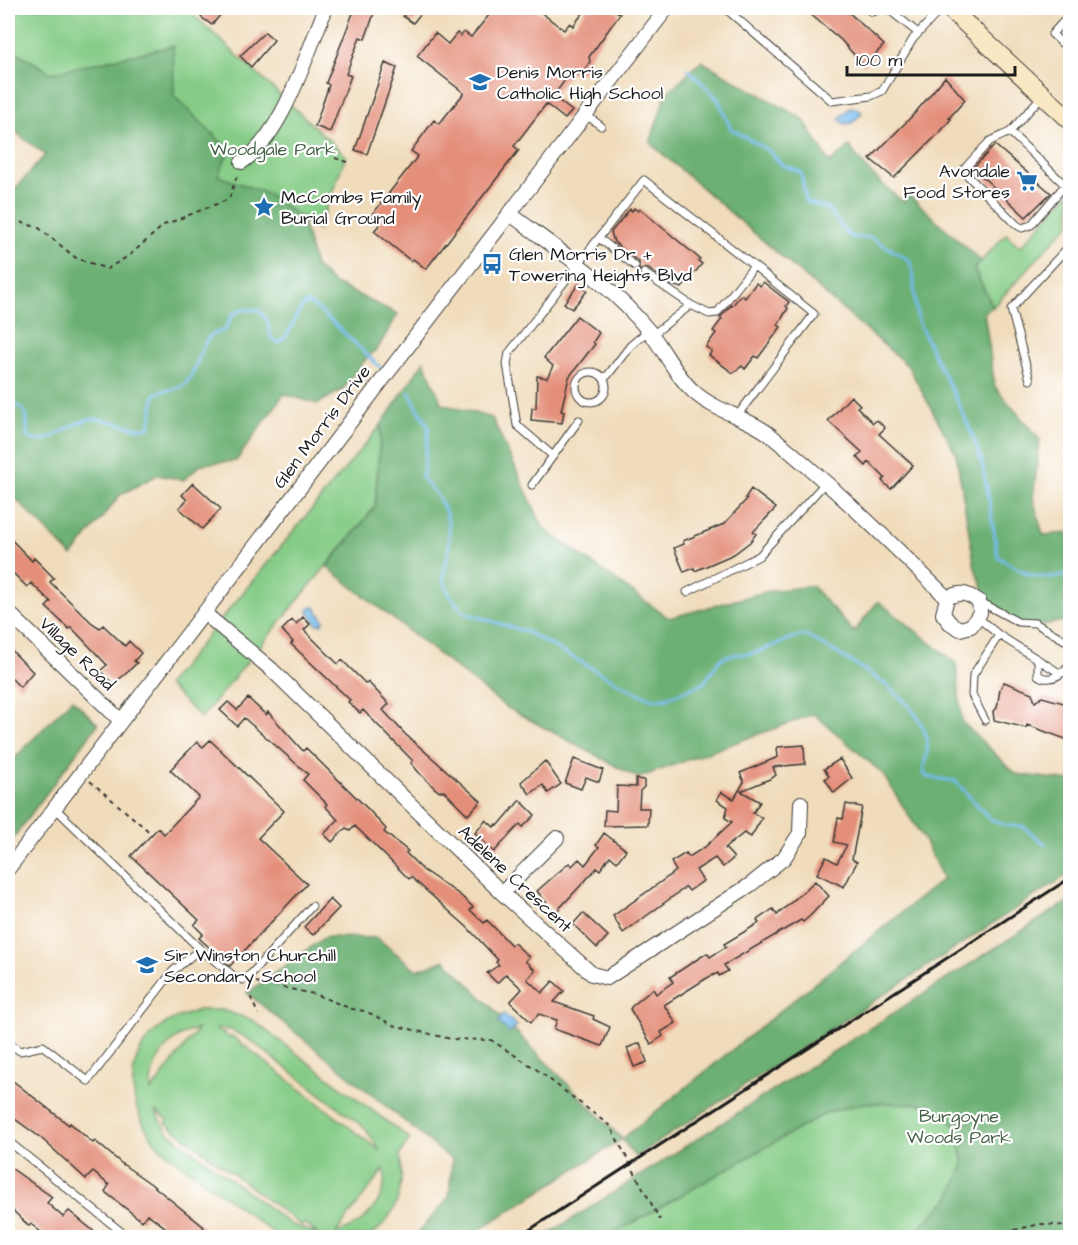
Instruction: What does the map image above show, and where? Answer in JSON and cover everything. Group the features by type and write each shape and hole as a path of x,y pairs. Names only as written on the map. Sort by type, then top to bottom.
{"main road":[{"path":"948,8 1071,120"}],"street":[{"path":"242,162 255,153 273,131 326,8"},
{"name":"Glen Morris Drive","path":"8,869 667,8"},
{"path":"509,213 600,281 650,333 693,391 735,418 766,432 867,520 946,598"},
{"path":"958,592 966,593 979,601 980,613 971,626 960,628 950,623 943,614 946,598 958,592"},
{"name":"Village Road","path":"8,612 121,721"},
{"name":"Adelene Crescent","path":"204,613 271,669 502,893 592,974 607,978 750,885 784,858 800,832 801,803"},
{"path":"502,893 557,838"}],"lane":[{"path":"725,8 832,101 871,96 882,91 918,33 942,8"},
{"path":"866,8 872,12 885,8 918,33"},
{"path":"1071,14 1052,34 1071,51"},
{"path":"1043,95 1010,132 1000,134 990,141 964,169 968,176 1022,228 1031,225 1071,178"},
{"path":"585,114 601,126"},
{"path":"1010,132 1065,185"},
{"path":"553,456 517,425 507,364 509,353 644,180 814,314 735,418"},
{"path":"600,239 635,266"},
{"path":"1030,380 1011,309 1071,245"},
{"path":"644,273 691,305 709,314 717,313 754,266"},
{"path":"603,378 630,346 691,305"},
{"path":"594,372 603,378 606,387 599,399 586,400 579,395 577,381 584,374 594,372"},
{"path":"532,485 579,420"},
{"path":"687,592 759,556 825,483"},
{"path":"979,601 1018,622 1035,623 1071,643"},
{"path":"977,617 999,635 1038,660 1058,672 1064,672"},
{"path":"985,720 972,695 973,675 999,635"},
{"path":"1038,660 1038,675 1048,679 1064,672 1071,664"},
{"path":"55,808 200,949 235,977 243,980 252,973 312,906"},
{"path":"8,1043 21,1051 43,1046 88,1081 173,971 200,949"},
{"path":"8,1141 129,1238"}],"path":[{"path":"335,158 351,163"},
{"path":"8,212 11,219 39,228 76,258 107,269 130,255 164,225 229,200 242,162"},
{"path":"81,773 152,834"},
{"path":"243,980 258,1014"},
{"path":"243,980 314,994 352,1009 364,1011 393,1025 439,1036 491,1040 536,1069 610,1126 660,1220"},
{"path":"979,1238 1040,1224 1071,1226"}],"green space":[{"name":"Woodgale Park","path":"8,8 186,8 346,156 318,230 266,193 217,176 229,150 173,96 172,47 51,73 8,47"},
{"path":"173,46 174,96 229,150 218,176 266,193 302,219 315,266 333,283 398,314 378,348 364,361 343,389 318,404 284,394 236,461 201,464 184,480 157,475 120,495 72,556 8,491 8,197 45,155 8,126 8,47 51,73"},
{"path":"701,61 803,119 830,163 850,146 867,169 888,189 903,202 909,195 981,261 974,269 993,307 984,312 995,387 1040,440 1033,498 1043,535 1070,533 1070,620 1025,628 991,607 975,568 956,454 908,366 650,143 666,94"},
{"path":"1070,192 1070,223 993,307 974,269 1006,234 1020,247"},
{"path":"424,361 442,404 492,418 544,529 669,618 769,591 812,586 854,632 878,601 956,663 962,722 1016,774 1070,781 1070,873 635,1157 622,1139 943,879 923,838 882,773 814,714 638,778 506,707 327,567 375,507 381,425"},
{"path":"381,425 375,507 201,718 167,685"},
{"path":"72,699 98,724 8,845 8,765"},
{"name":"Burgoyne Woods Park","path":"1070,900 1070,1237 911,1237 950,1197 964,1164 955,1125 927,1104 865,1103 828,1112 608,1237 544,1237"},
{"path":"325,937 377,938 417,970 445,960 622,1139 468,1237 414,1237 449,1198 452,1160 247,993"},
{"name":"Burgoyne Woods Park","path":"1035,940 1070,1237 598,1238"},
{"path":"199,1010 222,1010 252,1020 410,1139 400,1154 400,1190 393,1210 370,1237 279,1237 160,1148 140,1116 133,1082 135,1065 141,1049 152,1035 168,1022","holes":["216,1028 231,1030 247,1038 365,1128 380,1151 232,1036 230,1038","198,1029 151,1091 151,1080 163,1051 188,1032","155,1110 168,1120 166,1123 302,1226 304,1223 318,1234 290,1224 168,1132","384,1169 383,1191 372,1210 356,1224 336,1233"]}],"water":[{"path":"850,108 857,108 862,113 852,123 845,124 839,119"},
{"path":"315,607 324,620 322,624 317,624 307,611"},
{"path":"504,1014 517,1026 509,1033 498,1022"}],"building":[{"path":"208,8 226,8 212,25 201,17"},
{"path":"355,8 376,8 365,39 360,37 346,74 351,76 330,132 315,126 329,85 326,83"},
{"path":"410,8 425,8 413,23 403,16"},
{"path":"495,8 519,8 525,12 529,8 535,8 564,30 570,23 573,26 587,8 612,8 620,14 589,57 590,62 582,73 576,74 572,71 553,96 572,111 565,119 546,104 514,146 519,150 426,269 413,259 411,261 374,231 380,224 371,216 418,156 411,151 434,120 439,124 464,93 417,56 435,33 448,44 457,33 461,36 464,32 471,37"},
{"path":"803,8 844,8 884,45 864,66 841,40"},
{"path":"265,32 274,40 251,67 240,56"},
{"path":"385,63 397,68 367,154 355,150"},
{"path":"945,77 965,100 941,131 894,178 870,159 915,113"},
{"path":"995,145 1051,193 1026,217 973,168"},
{"path":"634,208 638,211 640,209 700,259 698,261 702,264 682,288 672,285 647,268 639,271 639,262 614,242 611,232 630,209 632,211"},
{"path":"763,282 789,302 786,306 788,308 778,325 781,327 758,358 755,356 745,369 742,366 733,373 709,355 712,351 706,347 716,333 713,331 722,319 720,318 731,305 741,295 745,298 756,283 760,286"},
{"path":"579,284 587,291 572,309 564,303"},
{"path":"577,316 599,333 593,342 595,344 569,377 561,411 564,412 562,423 531,420 532,408 536,408 537,376 547,378 553,366 544,358"},
{"path":"851,396 860,405 857,407 873,423 877,420 885,428 879,434 913,465 891,489 882,481 885,478 869,462 866,466 857,457 862,452 828,421"},
{"path":"193,483 221,509 202,529 179,508 187,500 182,495"},
{"path":"751,489 776,508 753,532 756,534 750,542 734,554 695,571 694,568 684,572 674,548 684,544 683,541 724,524 747,499 745,498"},
{"path":"8,536 32,561 34,558 54,578 50,582 92,623 100,628 103,625 125,646 129,641 141,653 134,661 137,663 113,684 100,671 107,665 71,627 69,629 46,607 51,602 31,583 27,587 8,568"},
{"path":"303,617 310,624 304,630 338,664 342,660 366,684 368,682 389,704 383,710 405,734 481,801 468,815 444,791 438,791 420,774 411,763 413,761 363,710 360,713 348,702 350,700 291,644 293,642 282,630 292,620 296,624"},
{"path":"8,647 33,672 20,687 8,675"},
{"path":"1004,682 1032,693 1035,702 1042,697 1071,705 1071,741 1027,725 1026,728 994,720 993,711 997,708 1000,689"},
{"path":"248,698 266,715 268,712 303,751 306,748 369,810 386,829 384,832 408,851 406,853 423,870 460,895 473,907 470,910 484,923 487,920 511,945 514,943 529,957 525,961 535,970 527,979 542,993 553,981 564,991 554,1002 594,1016 593,1019 610,1027 602,1046 554,1029 557,1020 539,1014 531,1022 510,1002 522,989 506,974 497,983 487,973 499,965 496,962 498,960 467,927 411,877 409,879 355,826 350,831 346,828 332,842 324,834 338,820 325,806 327,804 303,780 308,774 244,718 237,726 220,710 228,702 237,710"},
{"path":"210,740 284,811 258,838 307,884 230,966 199,938 203,934 194,925 199,920 131,856 158,828 164,834 199,797 170,770 197,742 203,747"},
{"path":"804,745 805,764 773,767 776,775 772,778 741,791 760,802 753,813 762,818 751,837 744,833 725,848 734,858 723,867 715,858 696,870 703,881 689,891 686,887 623,933 613,916 676,871 671,862 686,853 689,857 705,847 732,822 725,818 728,807 717,800 721,792 734,799 744,782 740,773 778,757 777,747"},
{"path":"574,759 603,770 599,782 586,777 581,789 565,783"},
{"path":"840,759 852,778 834,793 825,779 829,776 824,769"},
{"path":"545,761 561,784 548,793 543,785 530,794 521,782"},
{"path":"636,779 644,780 644,787 640,791 639,808 649,808 648,825 604,826 605,810 616,811 617,786 636,787"},
{"path":"520,800 535,815 523,827 520,824 494,852 475,833 486,820 494,827 496,824 498,826"},
{"path":"846,804 862,807 852,859 857,862 844,887 817,874 826,857 837,863 847,845 834,842 838,818 843,819"},
{"path":"604,833 626,850 617,862 610,856 600,870 597,868 555,913 537,891 569,863 572,866 579,859 585,865 599,847 596,845"},
{"path":"815,881 829,896 810,916 724,965 728,971 719,976 718,973 707,978 664,1005 676,1023 661,1032 663,1036 651,1044 630,1009 632,1006 653,989 656,994 673,982 670,977 707,953 710,957 726,947 724,944 759,923 757,920 773,909 777,915"},
{"path":"330,899 339,908 313,935 304,927"},
{"path":"583,913 608,936 597,948 573,924"},
{"path":"640,1043 647,1062 634,1067 627,1048"},
{"path":"8,1077 93,1143 95,1141 151,1184 204,1227 201,1231 209,1238 159,1238 166,1228 147,1214 142,1221 105,1192 109,1185 93,1172 86,1179 41,1138 8,1114"},
{"path":"8,1166 52,1197 47,1203 63,1217 69,1211 102,1238 48,1238 31,1224 29,1226 8,1206"}],"waterway":[{"path":"688,69 718,99 731,129 768,150 782,165 801,172 806,202 828,209 848,235 855,238 870,237 909,260 913,273 919,323 960,406 980,457 998,557 1032,575 1040,577 1070,575"},
{"path":"8,400 24,410 27,418 27,437 35,440 51,438 75,424 91,419 145,428 150,426 155,394 185,384 193,373 205,342 211,335 225,329 233,314 246,309 259,310 267,320 271,338 278,343 287,335 298,312 307,303 331,321 381,368"},
{"path":"409,392 429,428 422,479 442,504 448,522 449,542 444,582 453,599 465,613 527,632 633,691 656,700 702,684 724,657 749,654 806,635 875,677 907,704 926,735 927,749 923,772 927,777 955,781 989,818 1007,826 1022,826 1045,844"}],"railway":[{"path":"517,1238 1070,878"}],"place":[{"name":"Denis Morris Catholic High School","path":"480,82"},
{"name":"Avondale Food Stores","path":"1027,181"},
{"name":"McCombs Family Burial Ground","path":"264,207"},
{"name":"Glen Morris Dr + Towering Heights Blvd","path":"492,264"},
{"name":"Sir Winston Churchill Secondary School","path":"147,965"}]}
